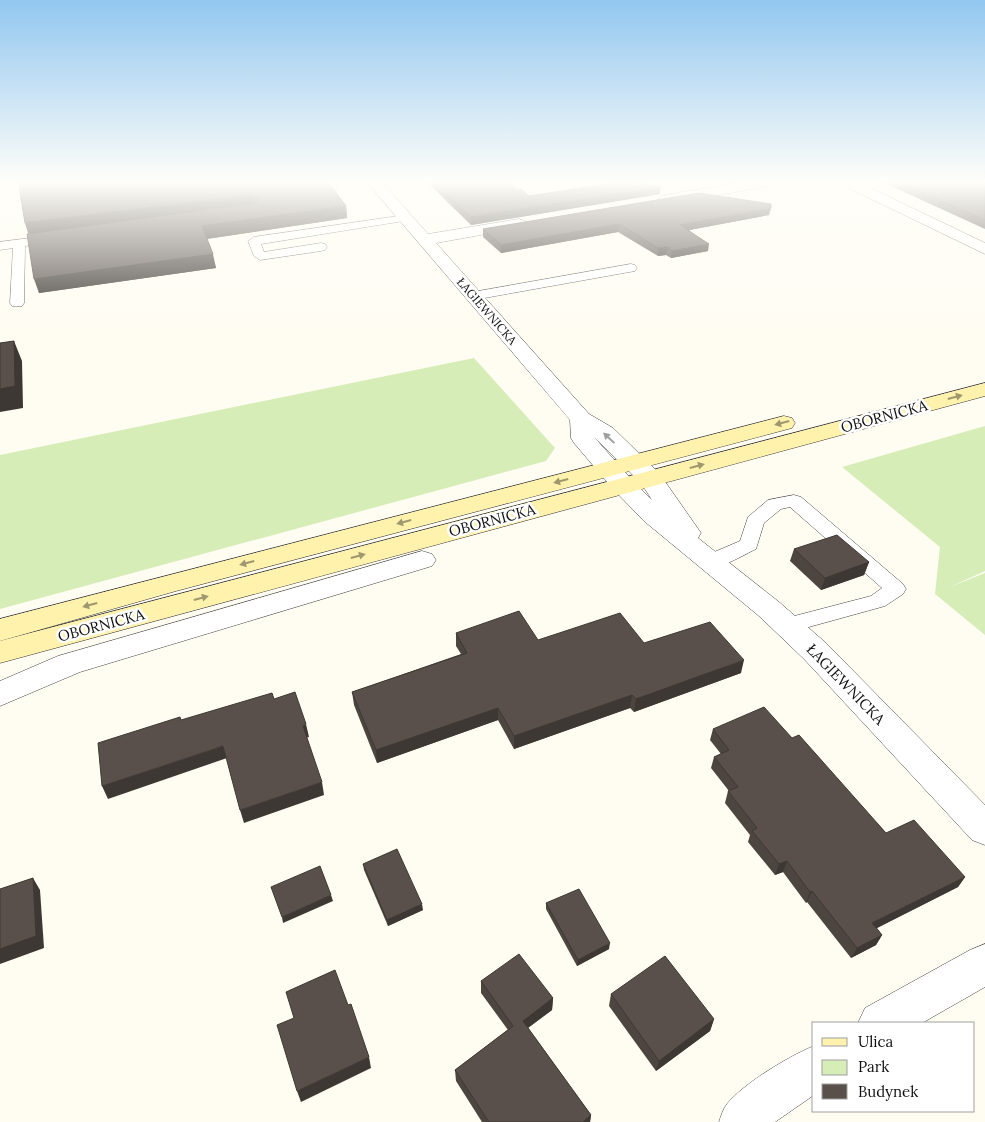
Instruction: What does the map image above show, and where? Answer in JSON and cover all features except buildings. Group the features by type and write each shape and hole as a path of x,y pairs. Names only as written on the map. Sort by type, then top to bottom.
{"main road":[{"name":"OBORNICKA","path":"0,652 985,371"},
{"name":"OBORNICKA","path":"0,630 629,474 985,389"}],"street":[{"name":"ŁAGIEWNICKA","path":"419,233 581,420 583,438 629,474 653,515 705,555 815,651 985,830"},
{"path":"424,240 464,233"},
{"path":"953,233 985,249"},
{"path":"0,694 69,664 422,560"},
{"path":"882,1022 985,964"},
{"path":"742,1122 757,1107 812,1069"}],"lane":[{"path":"304,233 254,241 260,256 321,247"},
{"path":"0,246 65,237"},
{"path":"17,304 19,244"},
{"path":"473,296 631,268"},
{"path":"608,272 625,285"},
{"path":"705,555 749,545 755,521 775,504 794,501 896,589 878,602 788,626"}],"green space":[{"path":"474,358 555,448 546,461 0,609 0,455"},
{"path":"985,426 985,571 950,587 985,573 985,635 935,594 940,547 842,467"}]}
